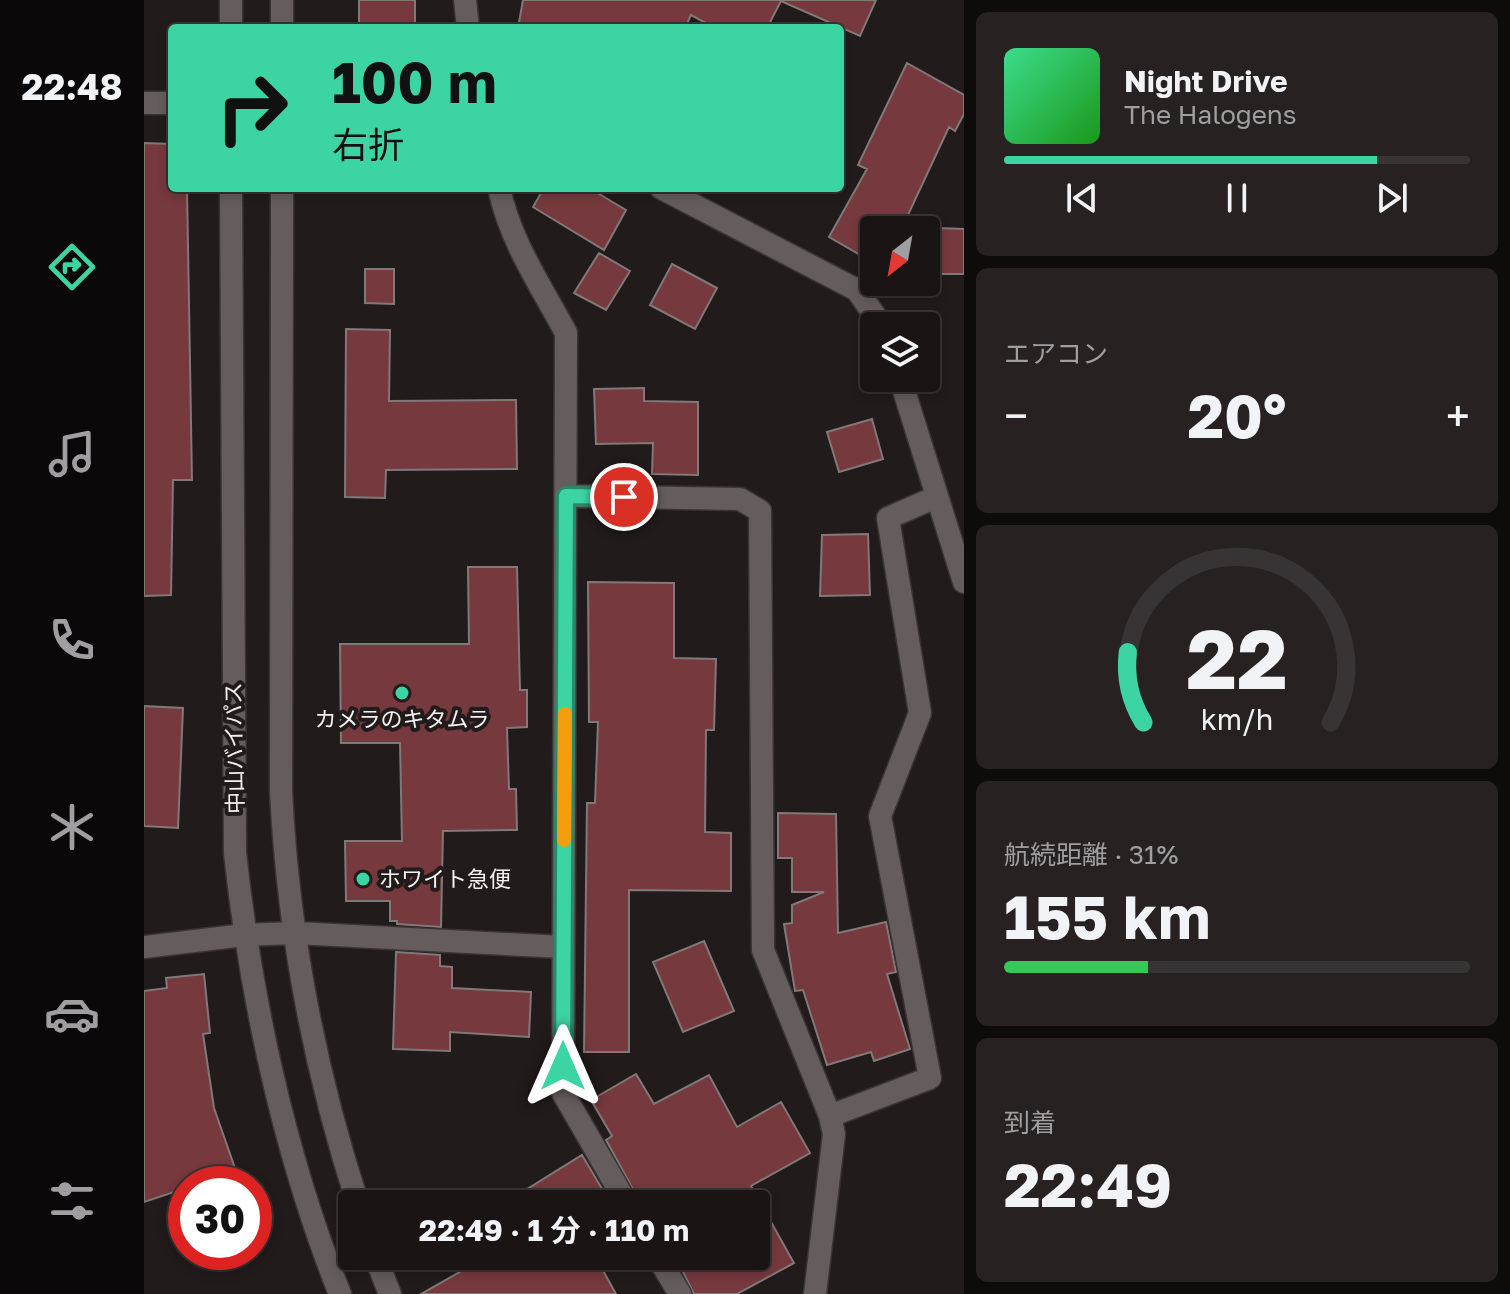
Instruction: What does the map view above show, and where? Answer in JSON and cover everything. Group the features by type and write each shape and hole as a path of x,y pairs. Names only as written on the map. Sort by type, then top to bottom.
{"street":[{"path":"231,0 231,24"},
{"path":"282,0 282,24"},
{"path":"465,0 468,24"},
{"path":"144,103 168,103"},
{"name":"中山バイパス","path":"231,192 235,853 244,935 315,1231 340,1294"},
{"path":"282,192 281,791 284,857 330,1120 353,1190"},
{"path":"500,192 505,217 518,245 566,333 563,1093 619,1190"},
{"path":"669,192 857,290 872,312"},
{"path":"904,392 964,582"},
{"path":"566,496 740,499 760,511 763,950 830,1116 834,1134 815,1294"},
{"path":"830,1116 930,1078 880,816 920,713 888,518 936,497"},
{"path":"144,947 244,935 296,933 563,947"},
{"path":"381,1270 390,1294"},
{"path":"665,1270 680,1294"}],"building":[{"path":"359,0 415,0 415,24 359,24"},
{"path":"523,0 876,0 860,36 844,29 844,24 833,24 781,1 769,24 708,24 691,15 687,24 519,24"},
{"path":"907,63 964,95 964,114 955,131 949,127 908,216 860,216 860,255 829,237 867,169 858,165"},
{"path":"144,143 168,144 168,192 187,192 192,480 173,480 171,595 144,596"},
{"path":"542,192 596,192 626,210 604,250 533,207"},
{"path":"940,228 964,229 964,274 940,274"},
{"path":"599,253 630,271 606,310 574,293"},
{"path":"672,264 717,288 695,329 650,305"},
{"path":"365,269 394,269 394,304 365,303"},
{"path":"346,329 390,330 389,401 516,400 517,469 386,470 385,498 345,497"},
{"path":"644,388 644,401 698,402 698,475 652,474 653,443 596,444 594,389"},
{"path":"872,419 883,459 839,472 827,432"},
{"path":"868,534 870,595 820,596 822,535"},
{"path":"468,567 517,567 520,690 527,690 527,727 507,728 509,789 516,789 517,830 443,831 441,927 397,924 397,921 390,921 390,901 346,901 345,841 402,841 400,743 341,743 340,644 469,644"},
{"path":"588,582 674,583 674,658 716,659 714,730 706,730 705,832 731,833 731,891 629,890 629,1052 584,1052 587,803 595,803 598,722 589,722"},
{"path":"144,706 183,708 178,828 144,826"},
{"path":"778,813 836,814 838,933 886,922 896,972 887,974 910,1049 874,1061 871,1052 827,1065 803,990 795,991 784,924 792,923 792,905 824,892 792,892 792,858 778,858"},
{"path":"704,941 734,1011 683,1032 653,962"},
{"path":"396,952 440,955 440,966 452,967 452,988 531,992 529,1037 450,1032 450,1051 393,1049"},
{"path":"204,974 210,1033 203,1034 214,1108 234,1166 168,1166 168,1194 144,1202 144,991 167,988 166,978"},
{"path":"636,1074 654,1104 709,1075 737,1127 781,1102 810,1153 751,1186 753,1190 633,1190 606,1140 612,1136 591,1100"},
{"path":"582,1155 603,1190 526,1190"},
{"path":"770,1220 794,1263 737,1294 694,1294 683,1272 770,1270"},
{"path":"463,1270 603,1270 616,1294 421,1294"}],"slow traffic":[{"path":"564,840 565,714"}],"place":[{"name":"カメラのキタムラ","path":"402,693"},
{"name":"ホワイト急便","path":"363,879"}],"route":[{"path":"563,1066 566,496 624,497"}]}
